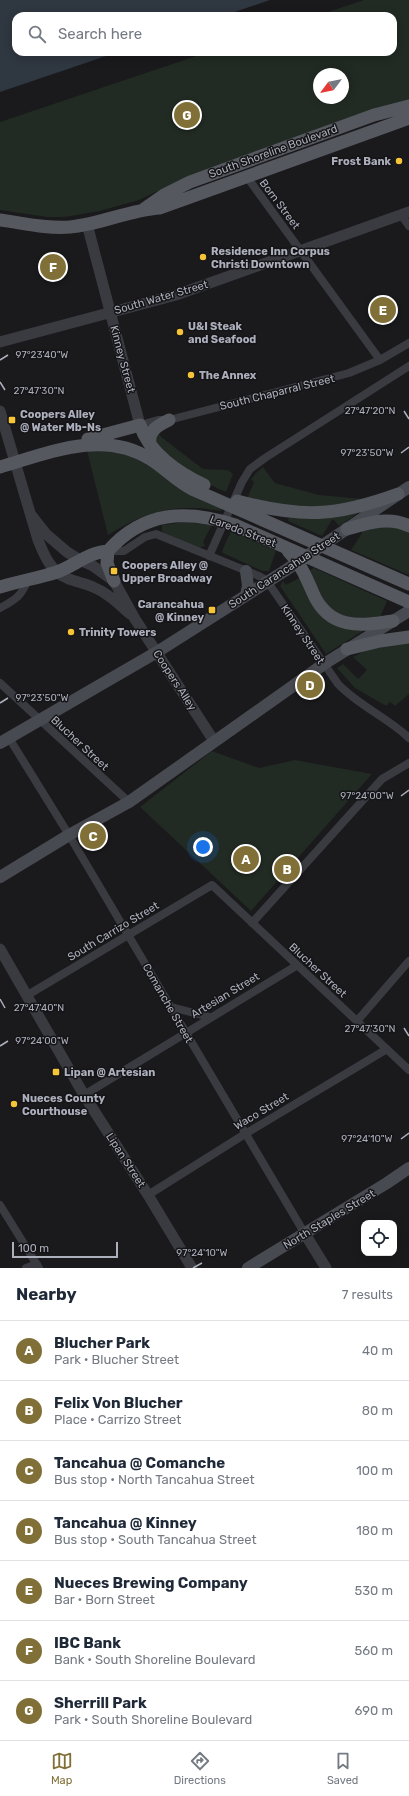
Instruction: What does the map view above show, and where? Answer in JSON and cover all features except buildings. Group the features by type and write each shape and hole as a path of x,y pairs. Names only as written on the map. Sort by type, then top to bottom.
{"main road":[{"name":"South Shoreline Boulevard","path":"144,209 164,195 190,182 374,115 409,106"},
{"name":"South Shoreline Boulevard","path":"0,220 53,227 87,224 144,209 160,208 409,118"},
{"path":"150,443 151,433 169,420"},
{"path":"0,467 66,448 84,440 140,425 150,443 158,453 182,474 306,533 355,562"},
{"path":"100,436 127,439 158,453"},
{"path":"66,448 106,444 136,451 150,459 174,479 192,489 355,562 409,584"},
{"name":"South Carancahua Street","path":"4,741 157,652 283,572 409,487"},
{"path":"237,501 280,511 312,514 349,509 398,494"},
{"name":"Laredo Street","path":"0,587 57,572 80,560 102,551 108,551 116,542 139,526 166,517 187,515 207,517 222,521 283,546 409,602"},
{"path":"345,530 383,521 409,526"},
{"path":"283,546 296,559 304,570 318,602 332,616 341,621 361,625 395,619"},
{"path":"108,551 107,563 114,581"},
{"path":"246,571 248,586 246,595"},
{"path":"0,877 69,835 129,802 324,664 409,611"},
{"path":"347,649 380,641 409,637"},
{"name":"North Staples Street","path":"248,1268 407,1172"}],"street":[{"name":"Born Street","path":"247,177 380,360"},
{"name":"South Water Street","path":"0,342 176,295 405,213"},
{"path":"405,213 409,226"},
{"name":"Kinney Street","path":"87,224 140,425"},
{"name":"South Chaparral Street","path":"140,425 158,420 169,420 349,373 380,360 409,342"},
{"path":"209,556 242,482 250,469 409,366"},
{"name":"Coopers Alley","path":"0,411 14,463 32,515 38,540 46,559 57,572 66,578 93,587 111,596 135,619"},
{"name":"Coopers Alley","path":"32,515 46,534 67,552 93,566 114,581 135,619 214,741"},
{"path":"108,551 124,551 148,535 156,534 267,581"},
{"path":"0,608 15,600 24,591 28,579"},
{"name":"Kinney Street","path":"267,581 338,684 348,694 388,720 409,738"},
{"name":"Blucher Street","path":"0,683 129,802"},
{"name":"Comanche Street","path":"4,741 69,835 245,1134 326,1268"},
{"path":"252,923 382,779 409,763"},
{"name":"Blucher Street","path":"212,885 296,966 409,1070"},
{"name":"South Carrizo Street","path":"26,996 212,885"},
{"name":"Lipan Street","path":"0,949 84,1094 192,1268"},
{"path":"357,1021 409,961"},
{"name":"Artesian Street","path":"84,1094 296,966"},
{"path":"171,1007 210,1017"},
{"name":"Waco Street","path":"148,1195 245,1134 387,1049"},
{"path":"0,1205 38,1266 26,1268"}],"shaded area":[{"path":"0,0 270,0 235,12 12,12 12,56 106,56 0,92"},
{"path":"364,0 409,0 409,100 192,175 139,200 100,211 65,217 47,217 0,210 0,122 196,56 397,56 397,12 328,12"},
{"path":"158,430 160,436 203,469 228,470 233,474 226,492 199,480 154,444"},
{"path":"87,451 126,453 222,508 221,511 190,508 162,511 135,520 108,535"},
{"path":"263,467 275,483 319,495 363,499 329,510 246,501 254,482 251,479"},
{"path":"356,512 357,514 339,526 334,520 332,520 322,536 288,521 289,516"},
{"path":"186,522 212,525 203,542 205,546 198,548 162,532 162,525"},
{"path":"378,525 409,530 409,575 351,550 362,533 362,530"},
{"path":"231,531 276,551 269,571 262,571 223,553 222,551"},
{"path":"314,568 387,601 381,615 382,618 364,623 331,612 308,571"},
{"path":"303,576 311,596 363,631 326,654 280,586 283,581 286,585"},
{"path":"409,642 409,694 395,706 390,702 386,706 355,688 337,668 343,664 358,679 367,670 353,657 366,650"},
{"path":"212,751 259,768 295,760 372,774 251,911 140,807"}],"place":[{"name":"Sherrill Park","path":"187,115"},
{"name":"Frost Bank","path":"399,161"},
{"name":"Residence Inn Corpus Christi Downtown","path":"203,257"},
{"name":"IBC Bank","path":"53,267"},
{"name":"Nueces Brewing Company","path":"383,310"},
{"name":"U&I Steak and Seafood","path":"180,332"},
{"name":"The Annex","path":"191,375"},
{"name":"Coopers Alley @ Water Mb-Ns","path":"12,420"},
{"name":"Coopers Alley @ Upper Broadway","path":"114,571"},
{"name":"Carancahua @ Kinney","path":"212,610"},
{"name":"Trinity Towers","path":"71,632"},
{"name":"Tancahua @ Kinney","path":"310,685"},
{"name":"Tancahua @ Comanche","path":"93,836"},
{"name":"Blucher Park","path":"246,859"},
{"name":"Felix Von Blucher","path":"287,869"},
{"name":"Lipan @ Artesian","path":"56,1072"},
{"name":"Nueces County Courthouse","path":"14,1104"}]}
